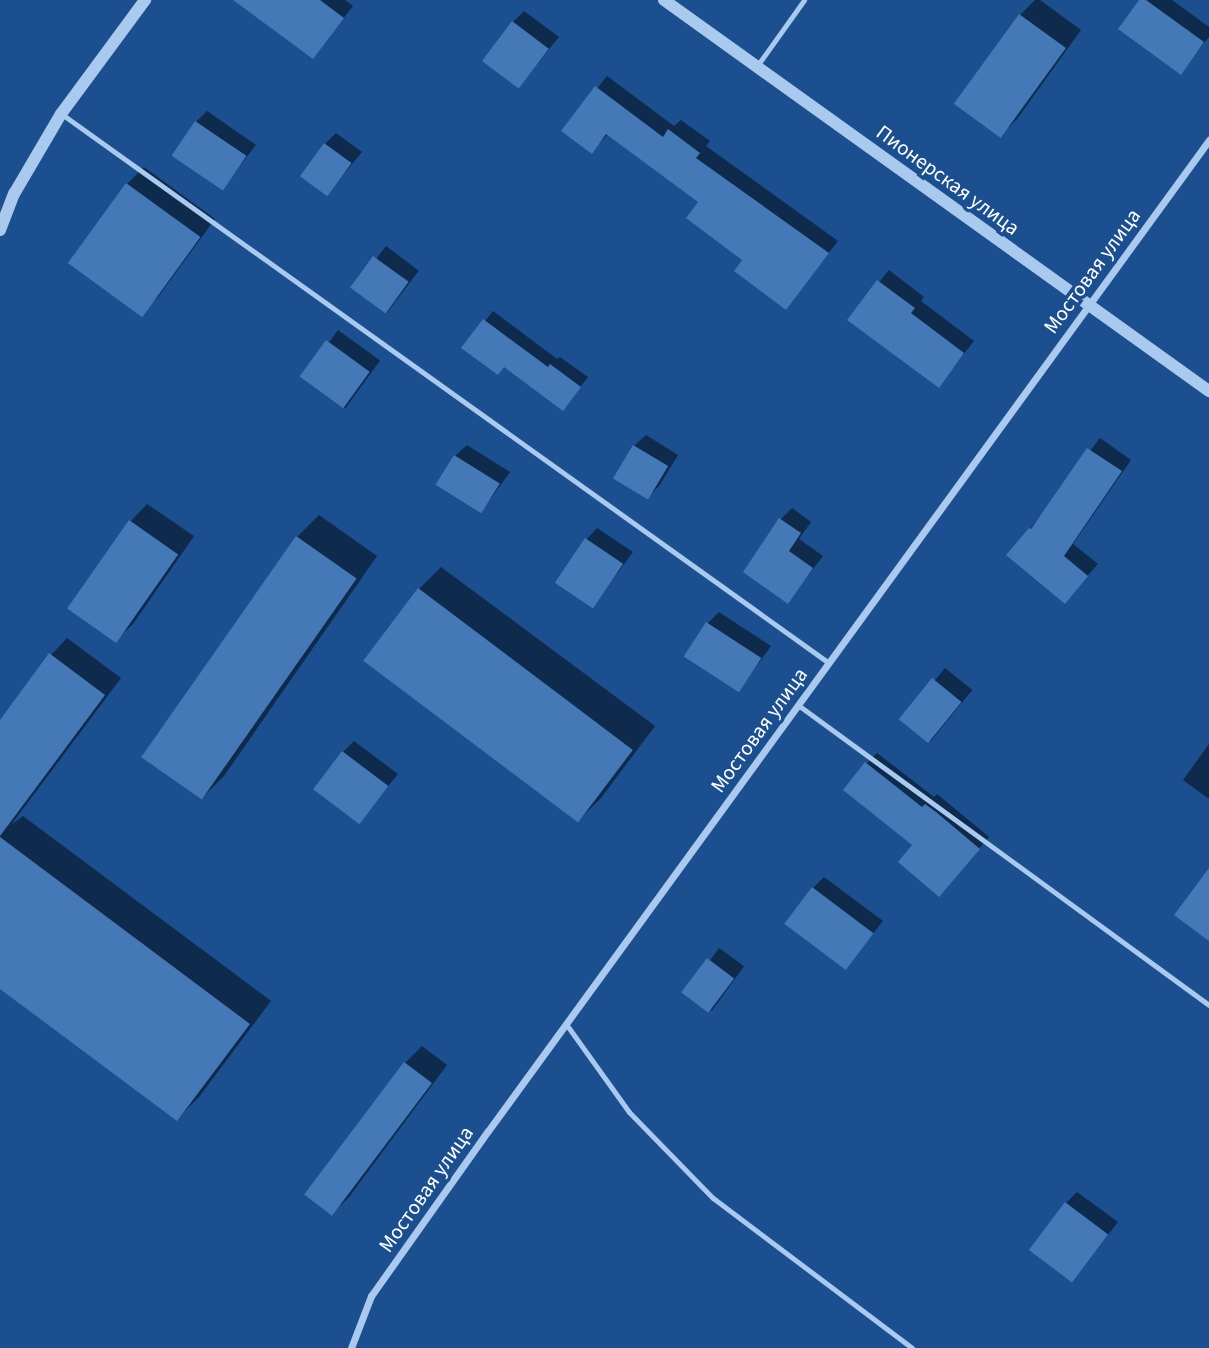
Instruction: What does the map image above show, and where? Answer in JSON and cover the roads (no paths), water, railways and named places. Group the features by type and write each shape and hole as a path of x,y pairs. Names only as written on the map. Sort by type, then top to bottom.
{"street":[{"path":"0,230 14,194 61,114 145,0"},
{"name":"Пионерская улица","path":"664,0 1209,391"},
{"name":"Мостовая улица","path":"351,1348 371,1296 1209,140"}],"lane":[{"path":"757,66 804,0"},
{"path":"61,114 829,663"},
{"path":"798,705 1209,1005"},
{"path":"566,1024 629,1112 713,1198 912,1348"}]}
